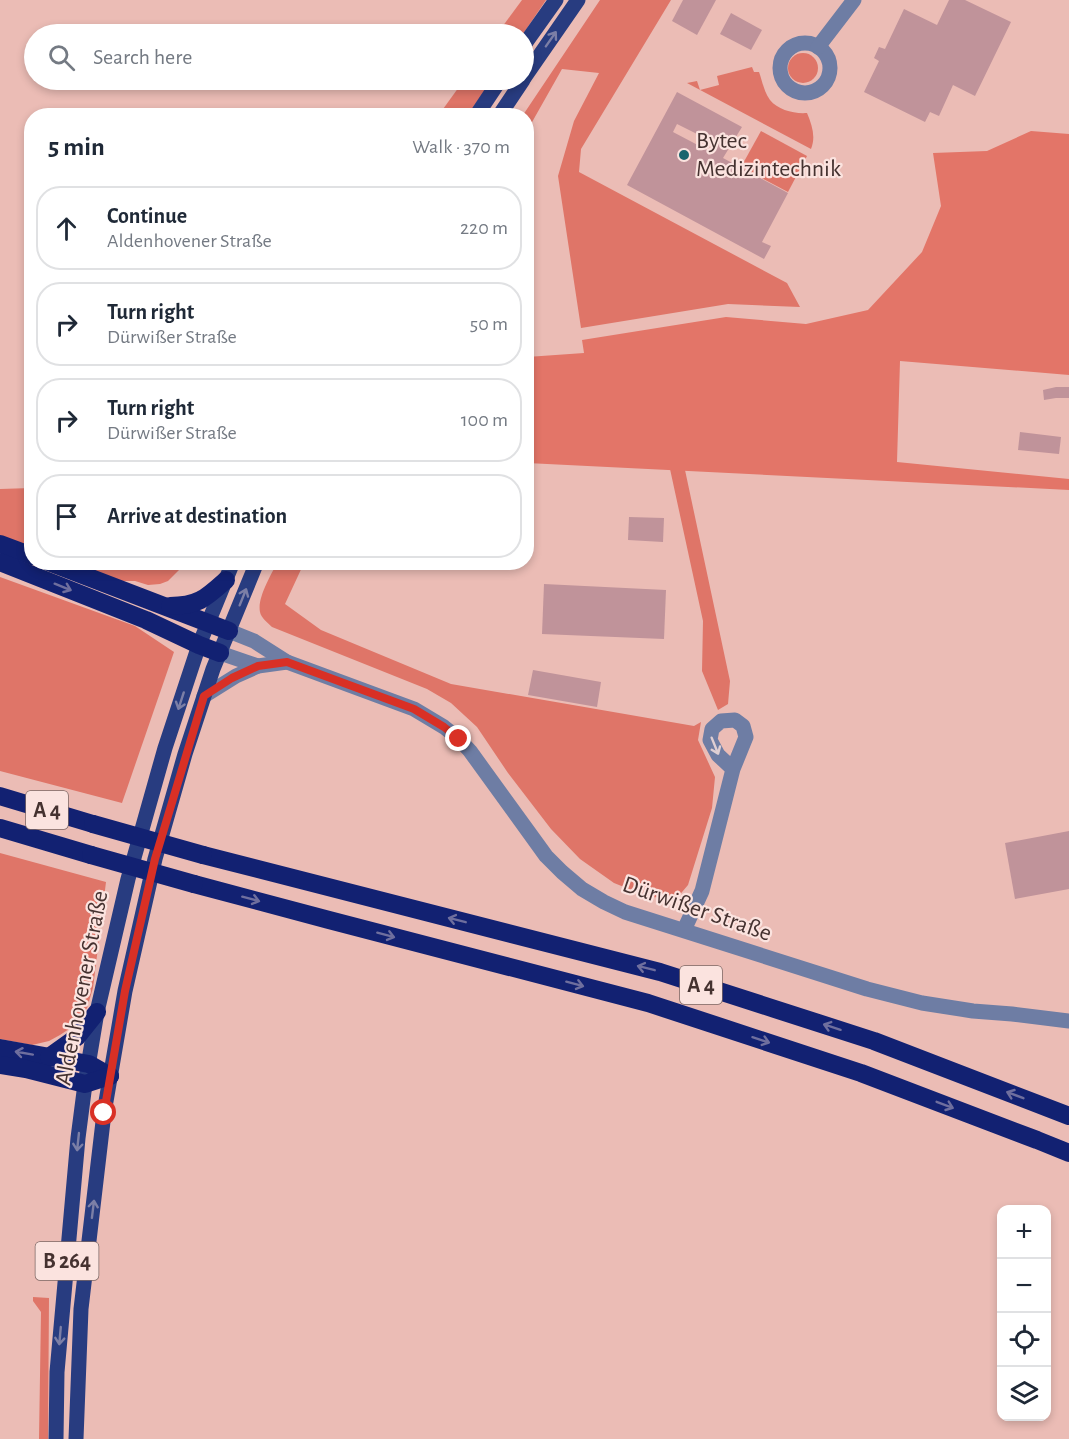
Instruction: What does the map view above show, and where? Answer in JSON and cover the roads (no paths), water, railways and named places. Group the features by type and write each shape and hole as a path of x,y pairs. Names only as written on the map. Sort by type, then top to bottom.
{"highway":[{"path":"0,544 24,553"},
{"path":"0,562 146,620 220,653"},
{"path":"70,570 229,631"},
{"path":"166,606 195,603 226,580"},
{"name":"A 4","path":"0,796 203,855 660,972 874,1041 1069,1116"},
{"name":"A 4","path":"0,828 194,884 648,1004 861,1072 1069,1153"},
{"path":"0,839 48,842"},
{"path":"49,1057 76,1037 97,1012"},
{"path":"0,1048 89,1064 110,1076"},
{"path":"0,1065 85,1084 110,1076"}],"main road":[{"path":"534,31 556,0"},
{"path":"534,63 578,0"},
{"path":"482,108 494,90"},
{"path":"504,108 516,90"},
{"name":"Aldenhovener Straße","path":"56,1439 57,1372 78,1138 97,1012 128,879 165,748 199,645 230,570"},
{"name":"Aldenhovener Straße","path":"76,1439 81,1308 104,1113 125,991 155,859 204,696 255,570"}],"street":[{"path":"818,47 854,0"},
{"name":"Dürwißer Straße","path":"229,631 254,641 287,662 414,709 436,722 459,739 470,751 540,850 561,872 582,889 625,912 867,989 922,1003 1069,1021"},
{"name":"Dürwißer Straße","path":"220,653 258,666"},
{"name":"Dürwißer Straße","path":"204,696 232,678 258,666 287,662"},
{"path":"684,930 702,891 733,770"}],"place":[{"name":"Bytec Medizintechnik","path":"684,155"}]}
